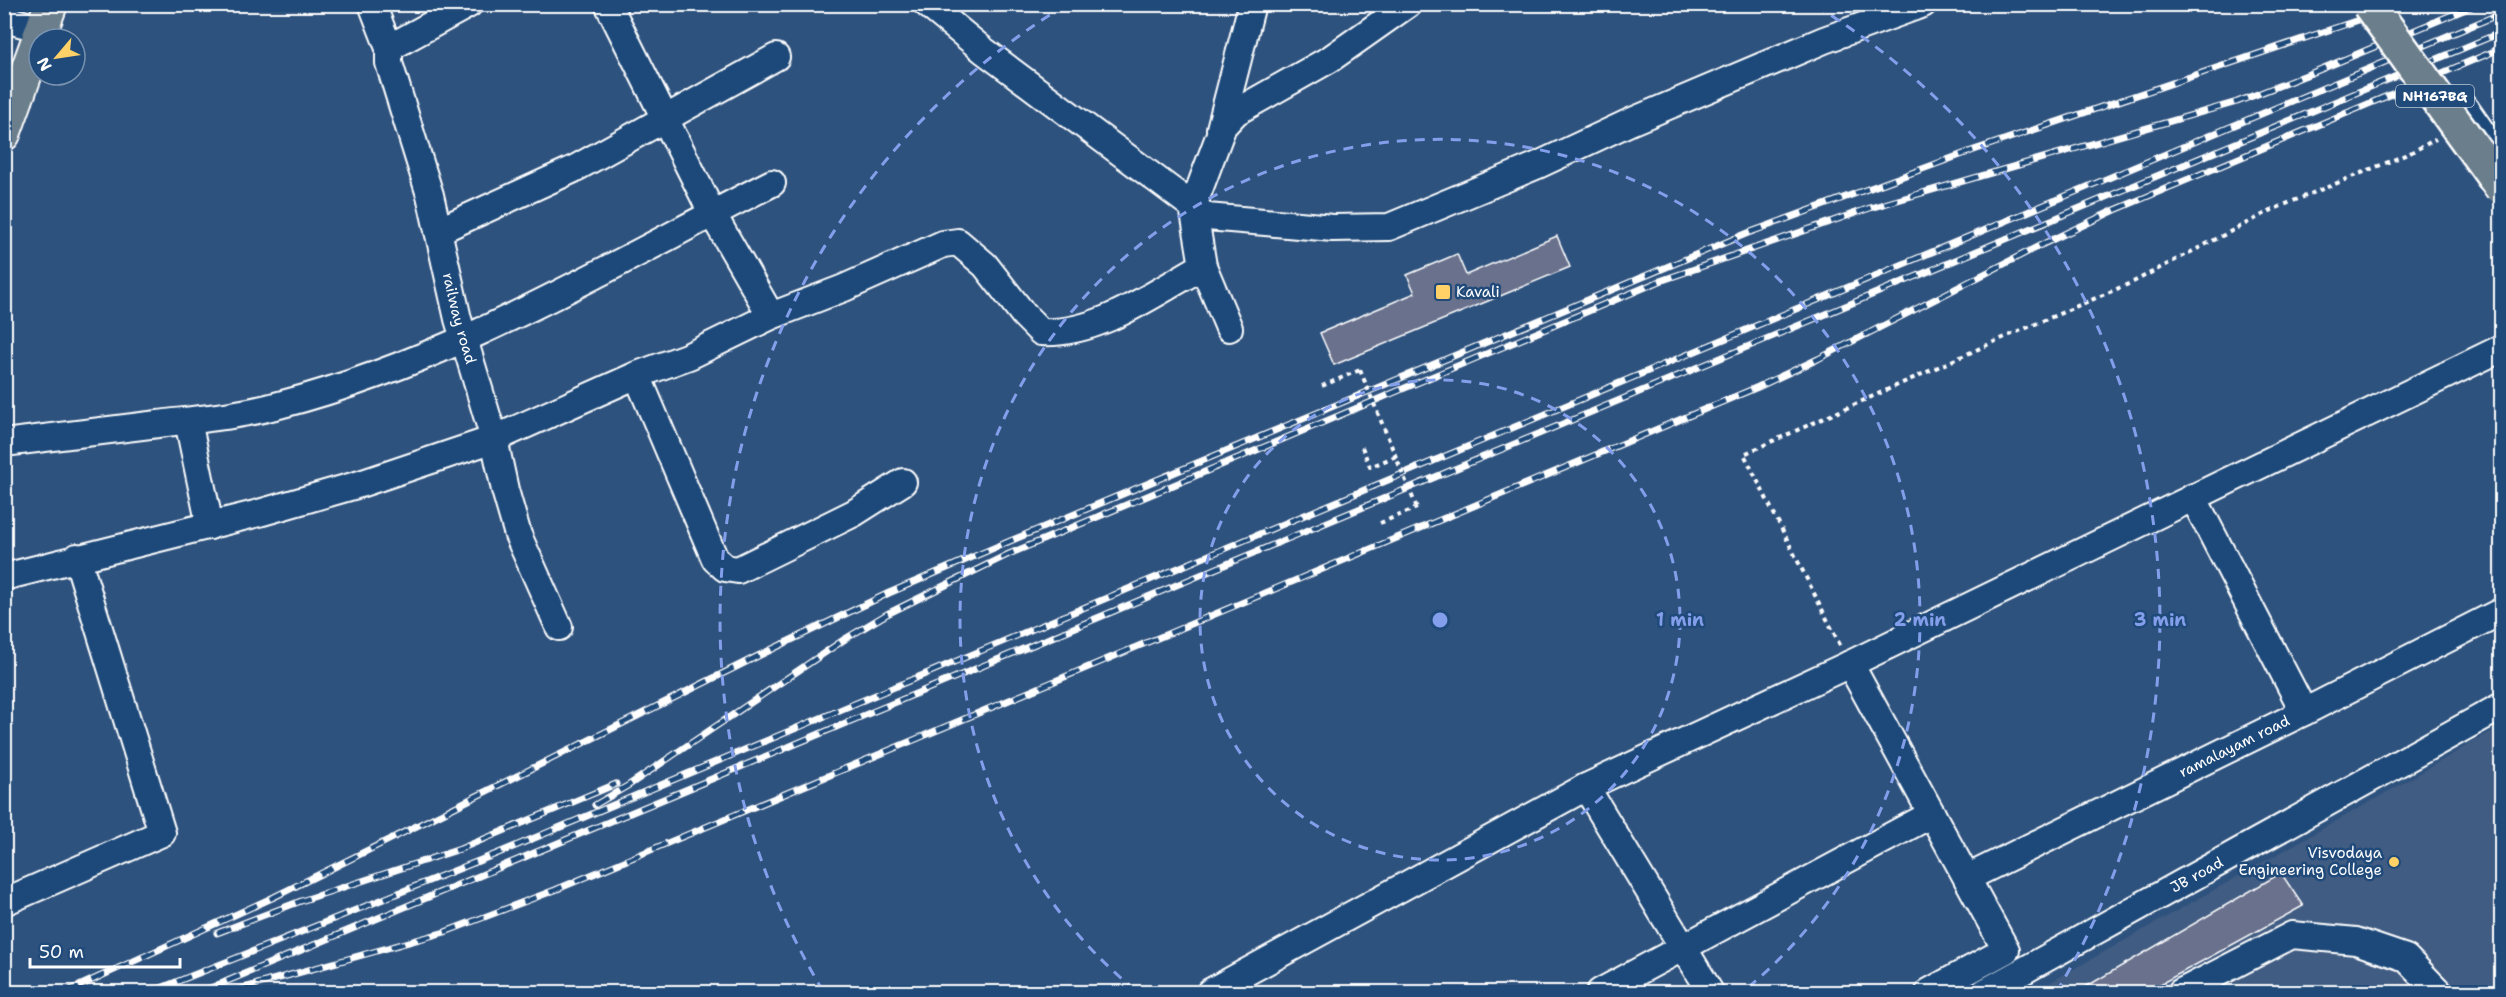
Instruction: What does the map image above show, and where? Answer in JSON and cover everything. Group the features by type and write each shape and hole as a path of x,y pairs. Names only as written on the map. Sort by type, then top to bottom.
{"highway":[{"name":"NH167BG","path":"2369,4 2460,115 2502,188"}],"main road":[{"path":"4,134 46,17"}],"street":[{"name":"railway road","path":"372,4 389,48 389,63 430,195 464,339 494,439 518,535 559,627"},
{"path":"389,48 469,4"},
{"path":"608,4 712,213 771,316"},
{"path":"927,4 983,50 1207,217 1333,228 1389,227 1538,165 1630,122 1908,7"},
{"path":"1214,148 1252,4"},
{"path":"1229,328 1203,266 1193,206 1223,126 1236,112 1330,59 1408,4"},
{"path":"4,19 46,17"},
{"path":"438,231 574,169 776,57"},
{"path":"2460,115 2502,160"},
{"path":"4,443 224,417 280,405 347,385 464,339 519,313 772,183"},
{"path":"4,577 77,557 210,526 360,484 494,439 637,375 689,356 771,316 844,288 943,244 958,243 985,265 1024,315 1041,332 1061,333 1109,318 1203,266"},
{"path":"1210,993 1586,787 1850,664 2502,348"},
{"path":"637,375 716,559 725,568 738,570 854,513 903,482"},
{"path":"188,421 210,526"},
{"path":"2193,496 2304,712"},
{"path":"4,902 162,832 77,557"},
{"name":"ramalayam road","path":"1967,878 2304,712 2502,611"},
{"path":"1850,664 2006,950 1929,993"},
{"name":"JB road","path":"1985,993 2502,705"},
{"path":"1586,787 1710,993"},
{"path":"1599,993 1682,946 1932,814"},
{"path":"2181,993 2292,935 2356,941 2406,958 2439,993"}],"path":[{"path":"1850,664 1744,454 1985,345 2133,282 2274,209 2410,153 2460,115"},
{"path":"1322,386 1360,370 1417,508 1380,523"},
{"path":"1362,447 1370,467 1396,456"}],"shaded area":[{"name":"Visvodaya Engineering College","path":"2501,726 2501,992 2033,992 2377,798"}],"building":[{"path":"1557,236 1570,267 1334,365 1320,333 1415,293 1407,275 1457,254 1466,275"},
{"path":"2281,873 2303,906 2144,993 2075,993"}],"railway":[{"path":"66,992 274,897 889,593 1003,544 1748,233 1974,150 2406,4"},
{"path":"595,805 629,785 845,639 887,614 1009,554 1660,281 1870,208 2237,102 2478,4"},
{"path":"151,992 501,852 2502,13"},
{"path":"201,992 2502,32"},
{"path":"229,992 445,932 555,890 1758,387 2115,210 2502,48"},
{"path":"217,933 301,901 460,849 616,784"}],"place":[{"name":"Kavali","path":"1443,292"},
{"name":"Visvodaya Engineering College","path":"2394,862"}]}
